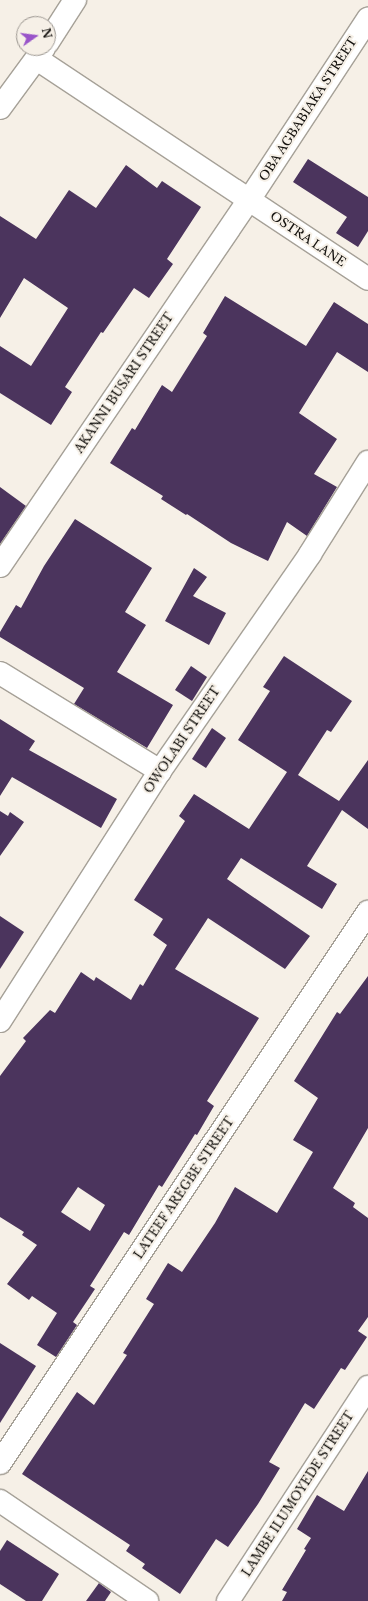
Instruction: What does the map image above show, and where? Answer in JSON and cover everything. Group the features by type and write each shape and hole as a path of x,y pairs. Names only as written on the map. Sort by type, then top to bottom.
{"street":[{"path":"56,29 75,0"},
{"name":"OBA AGBABIAKA STREET","path":"249,200 368,19"},
{"path":"0,108 38,56"},
{"name":"OSTRA LANE","path":"53,56 249,200 368,279"},
{"name":"AKANNI BUSARI STREET","path":"0,566 249,200"},
{"name":"OWOLABI STREET","path":"0,1021 160,771 310,554 368,462"},
{"path":"0,673 160,771"},
{"name":"LATEEF AREGBE STREET","path":"0,1463 368,912"},
{"name":"LAMBE ILUMOYEDE STREET","path":"228,1601 368,1387"},
{"path":"0,1501 147,1601"}],"building":[{"path":"308,159 368,197 368,231 358,247 336,233 347,217 293,182"},
{"path":"126,165 157,188 162,181 201,207 167,259 173,264 149,298 134,288 103,333 101,332 65,387 72,392 51,425 0,393 0,346 31,366 68,308 24,278 0,318 0,216 36,239 69,190 96,208"},
{"path":"225,296 306,346 334,302 368,324 368,372 337,352 299,413 337,439 314,474 337,487 307,536 287,522 268,561 231,543 161,499 163,496 110,463 132,428 135,430 162,385 172,392 207,336 203,333"},
{"path":"0,487 26,506 0,544"},
{"path":"75,519 152,568 125,612 146,625 117,672 173,705 147,748 74,704 84,688 0,637 0,632 16,605 21,608 44,566"},
{"path":"194,568 207,577 193,596 226,613 209,645 165,621"},
{"path":"284,656 352,701 331,732 327,730 298,775 339,801 368,760 368,829 342,810 307,866 337,884 322,909 241,858 227,879 310,936 285,969 208,918 175,969 259,1018 207,1101 214,1106 197,1135 195,1134 162,1187 159,1185 129,1235 124,1232 90,1286 95,1289 73,1322 77,1325 56,1357 37,1345 57,1313 32,1296 29,1300 7,1284 37,1245 22,1235 24,1232 0,1217 0,1076 26,1041 23,1038 50,1010 55,1013 81,972 94,981 96,977 131,1000 140,984 143,986 167,945 153,935 163,919 134,900 185,821 179,816 194,794 249,829 287,772 238,740 270,691 263,687","holes":["78,1187 105,1205 90,1231 61,1212"]},
{"path":"191,666 207,677 192,701 175,690"},
{"path":"0,719 35,741 29,750 117,799 101,828 12,777 0,796"},
{"path":"212,728 226,738 206,768 192,759"},
{"path":"0,811 8,816 10,812 24,822 0,856"},
{"path":"0,916 24,932 0,969"},
{"path":"368,976 368,1128 333,1188 355,1203 353,1207 368,1218 368,1317 358,1331 367,1337 345,1370 341,1368 314,1409 305,1403 269,1462 280,1468 258,1504 228,1547 216,1539 180,1594 142,1568 145,1564 126,1551 130,1545 22,1474 77,1392 94,1405 127,1355 123,1353 154,1304 146,1299 168,1263 182,1272 215,1223 235,1187 277,1213 313,1152 293,1140 318,1098 294,1081 337,1012 340,1014"},
{"path":"0,1343 36,1366 0,1423"},
{"path":"368,1471 368,1601 282,1601 287,1592 282,1590 306,1550 304,1549 311,1538 297,1529 317,1495 344,1511"},
{"path":"7,1540 59,1574 42,1601 26,1601 0,1584 0,1551"},
{"path":"99,1583 111,1592 105,1601 86,1601"}]}
